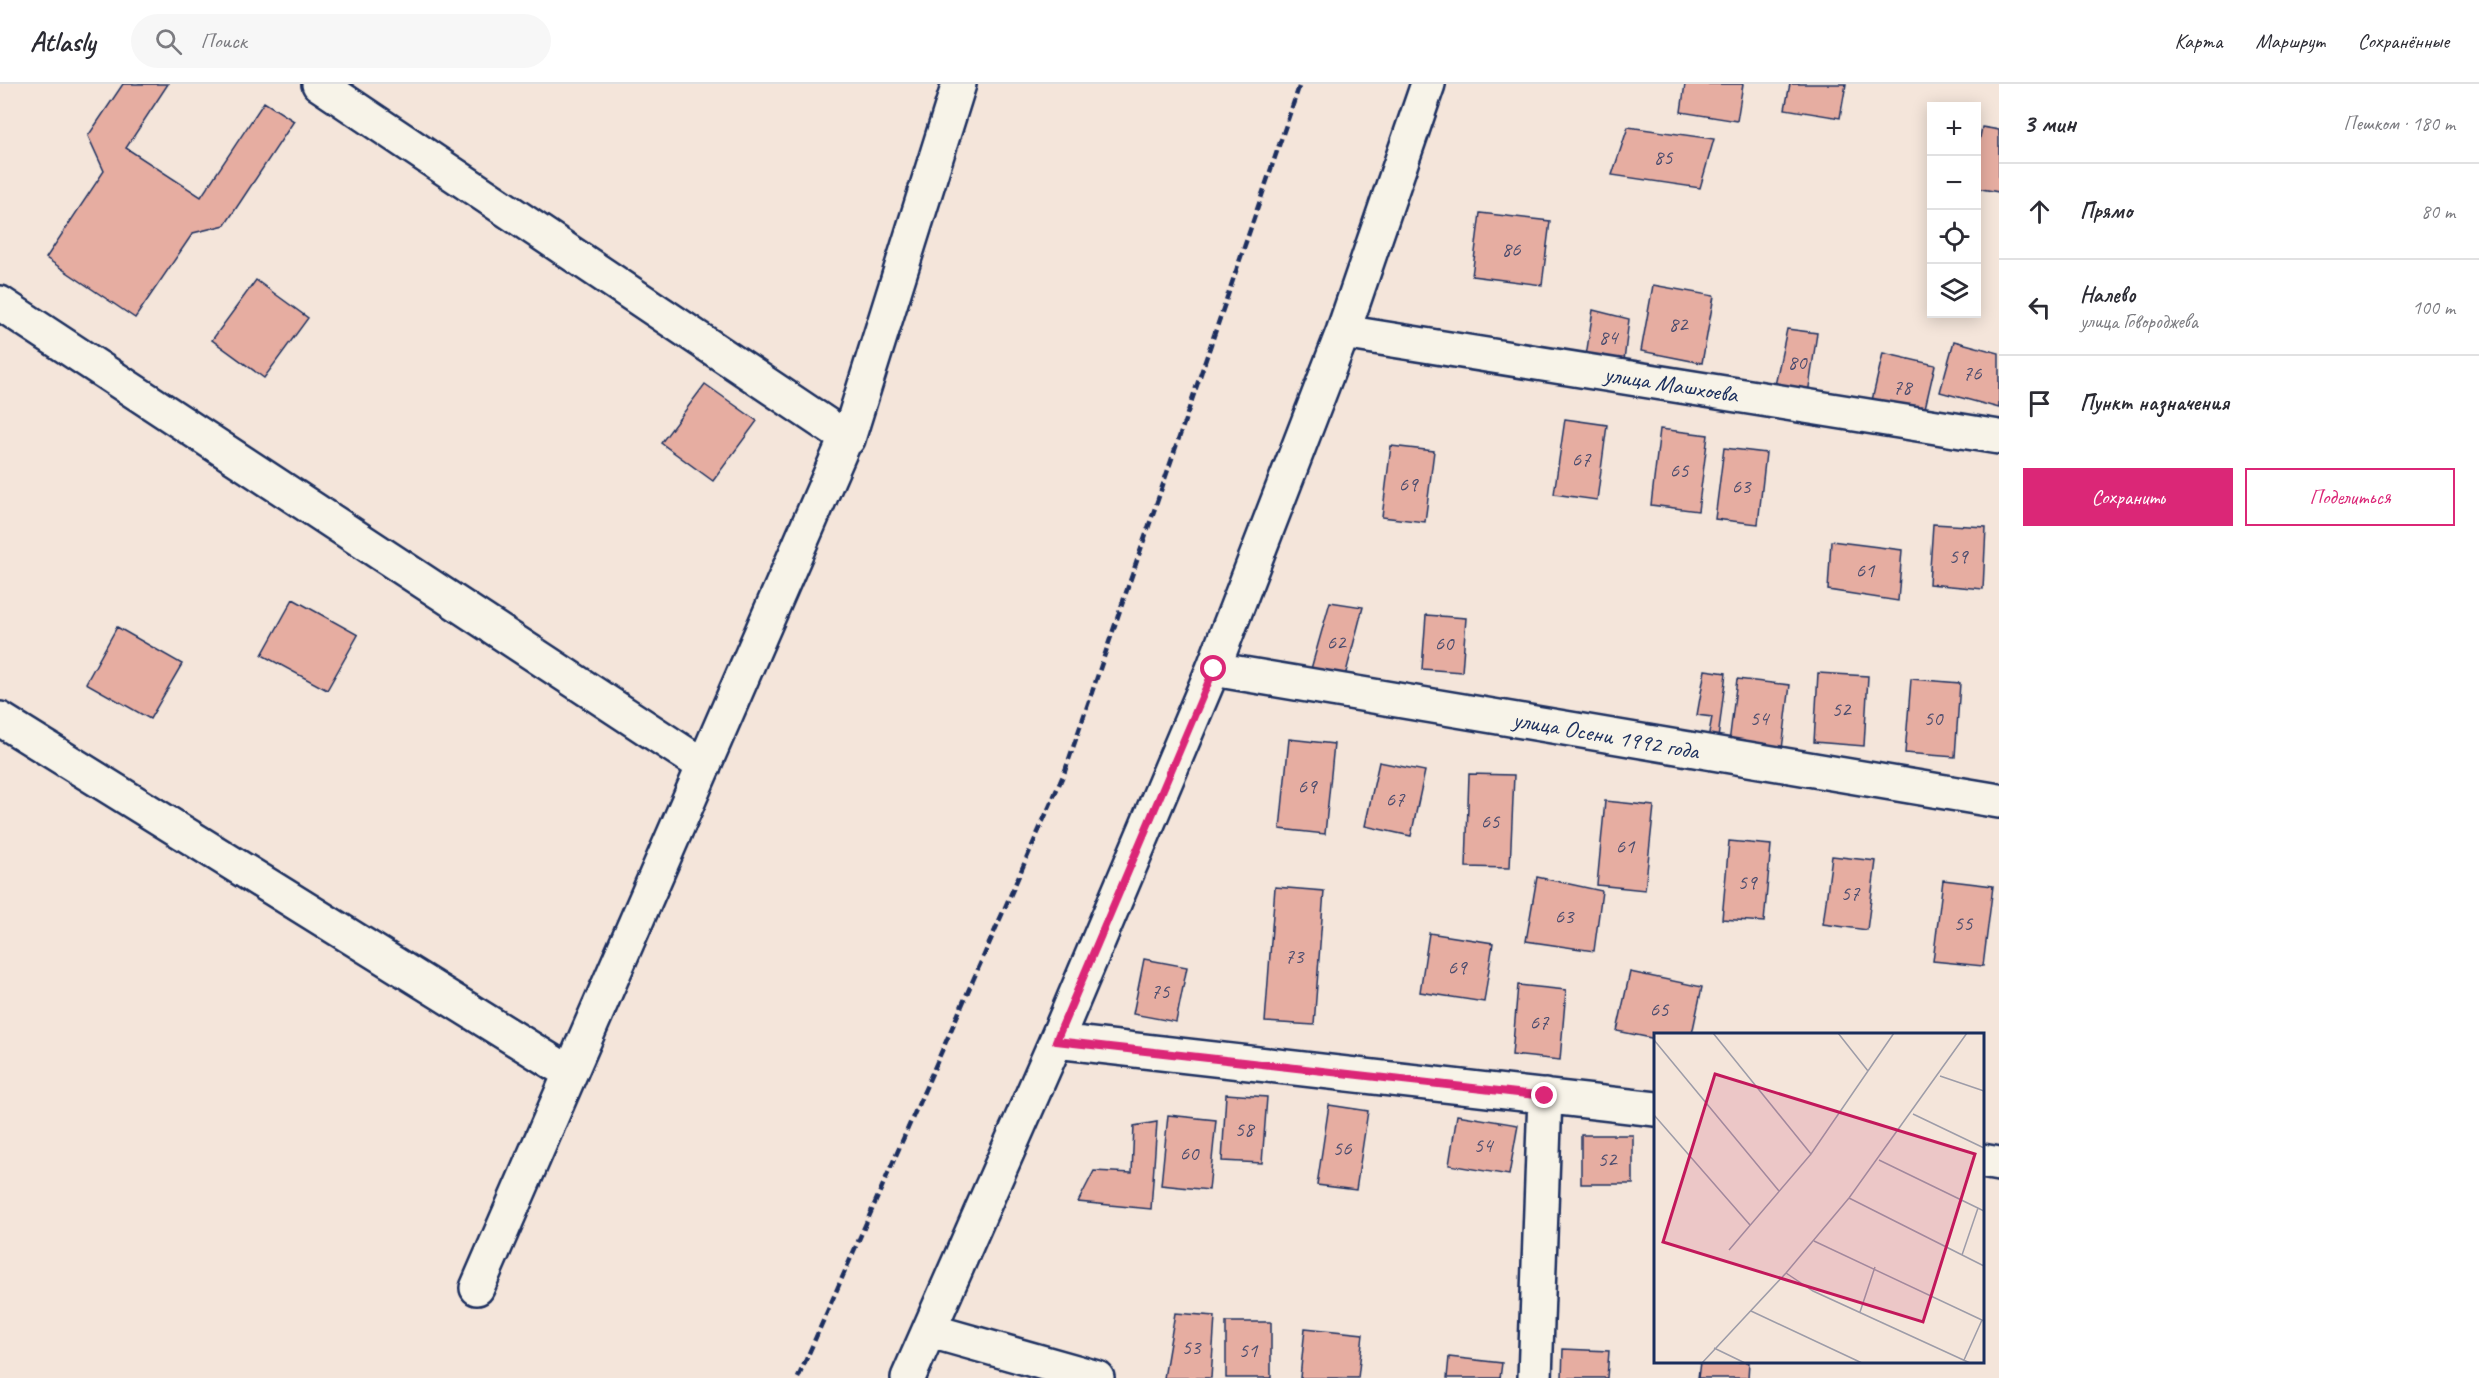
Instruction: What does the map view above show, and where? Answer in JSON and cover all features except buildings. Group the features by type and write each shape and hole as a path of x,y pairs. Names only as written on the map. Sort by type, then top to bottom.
{"street":[{"path":"319,84 846,438"},
{"path":"477,1288 846,438 848,439 959,84"},
{"path":"908,1378 931,1331 1214,669 1343,332 1428,84"},
{"path":"0,303 704,766"},
{"name":"улица Машхоева","path":"1343,332 1999,437"},
{"name":"улица Осени 1992 года","path":"1214,669 1999,801"},
{"path":"0,719 570,1073"},
{"path":"1056,1041 1654,1109"},
{"path":"1535,1378 1545,1096"},
{"path":"1984,1161 1999,1164"},
{"path":"931,1331 1097,1378"}],"railway":[{"path":"798,1378 1065,771 1300,84"}],"route":[{"path":"1214,669 1056,1041 1545,1096"}]}
